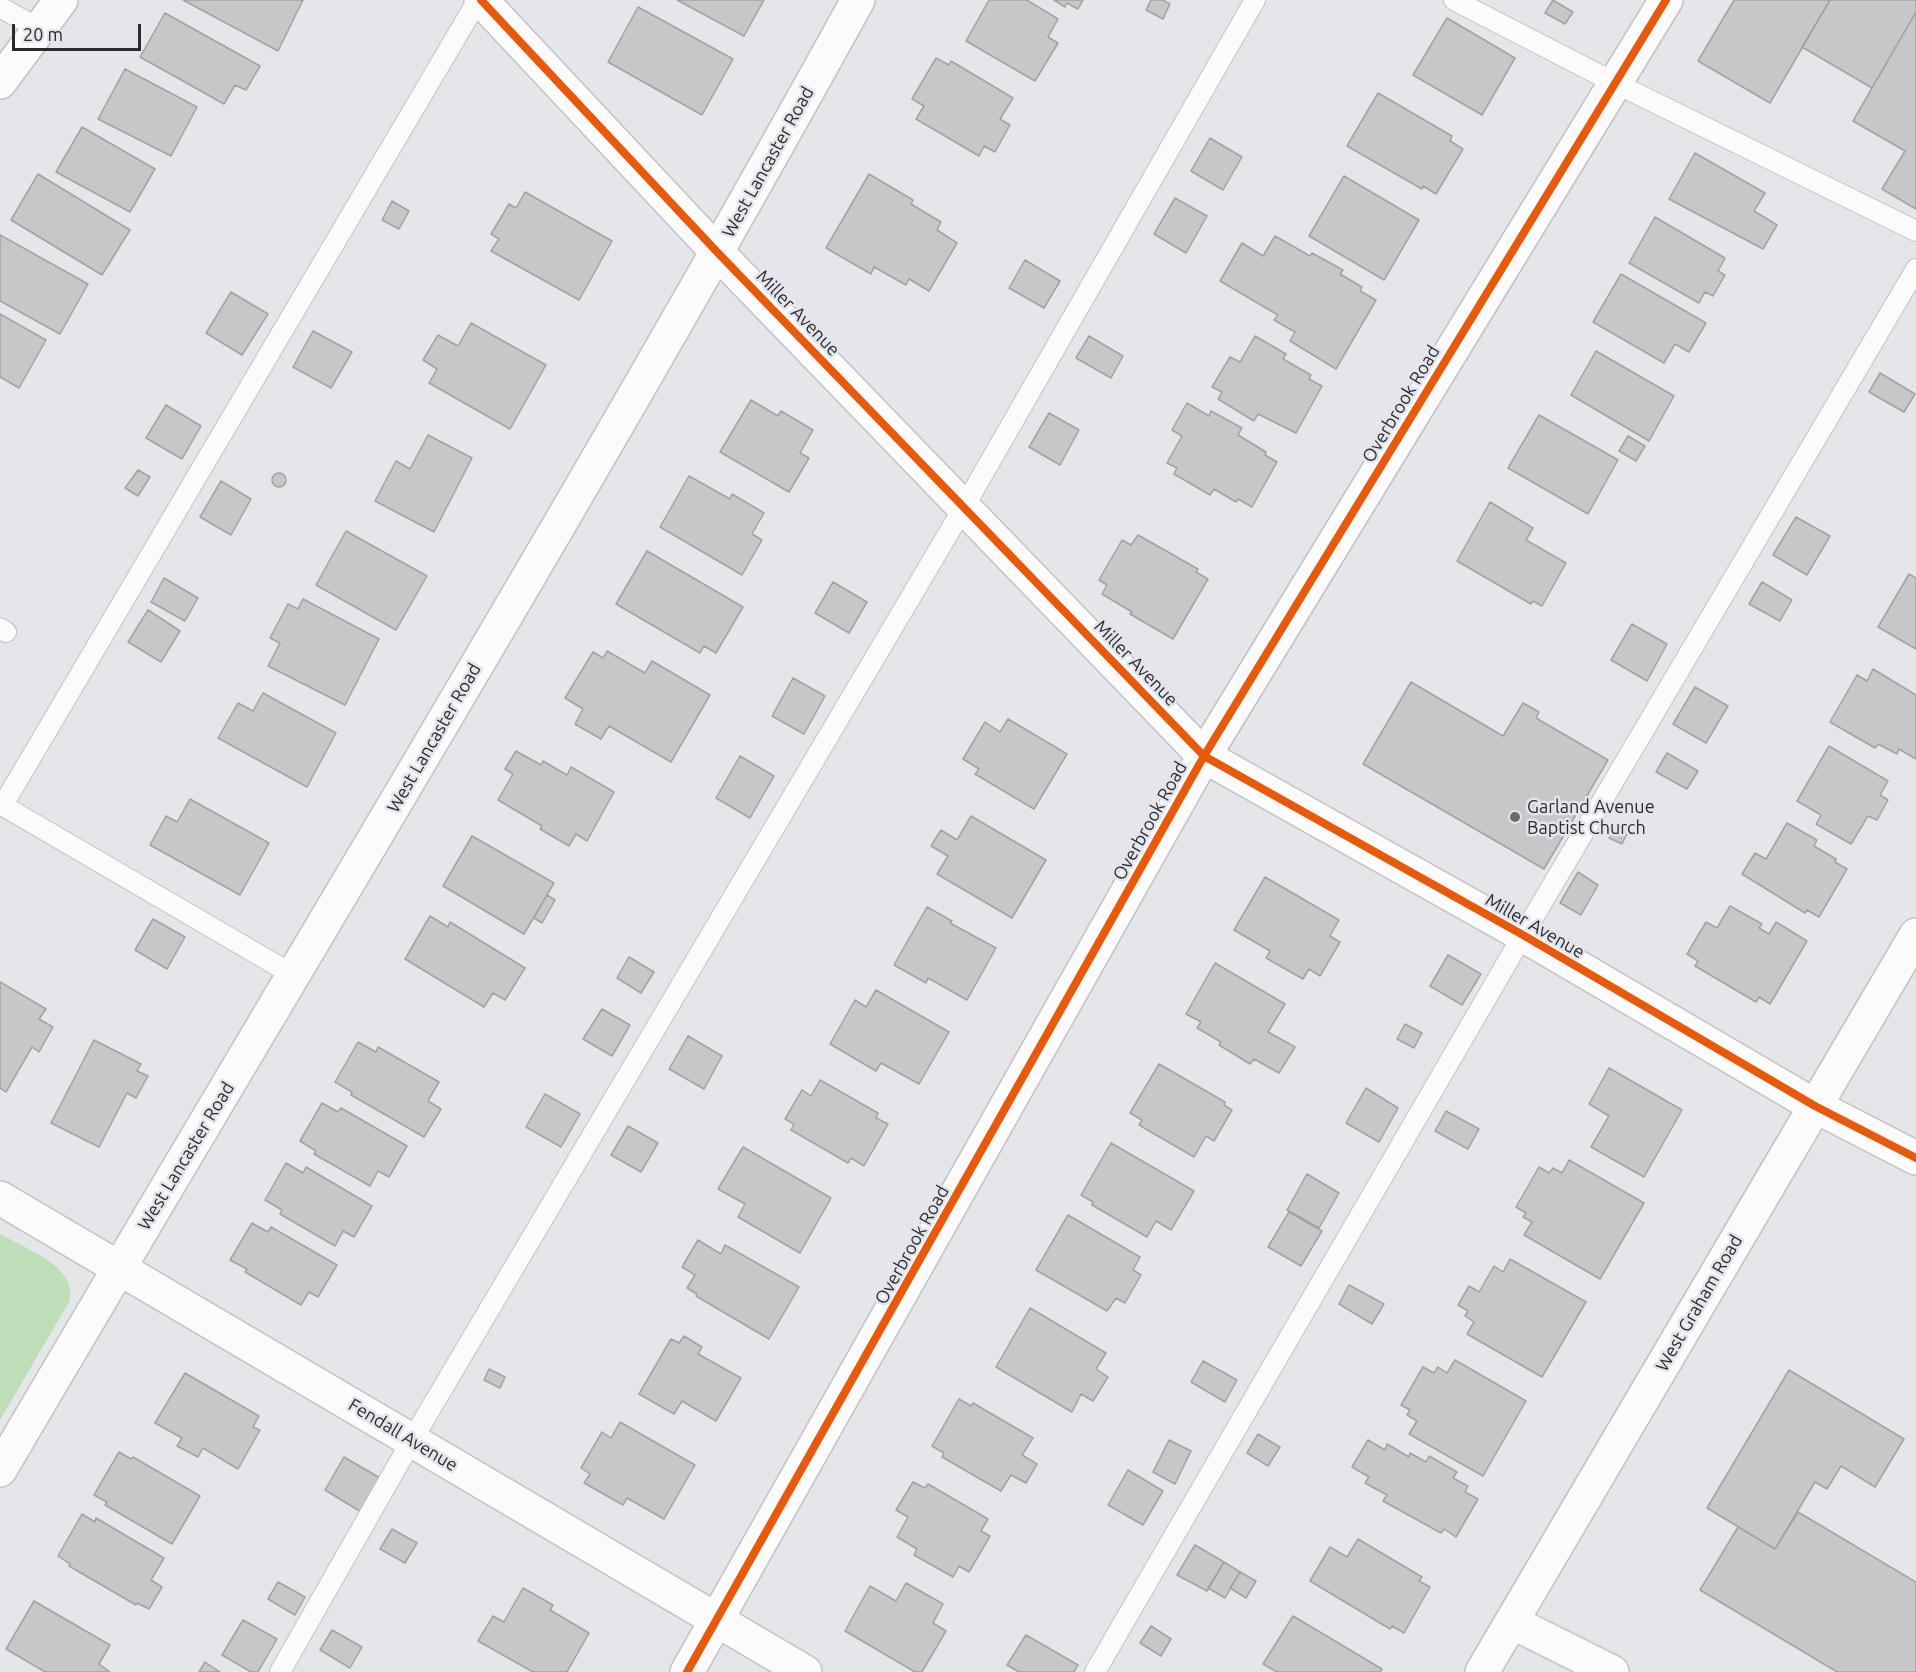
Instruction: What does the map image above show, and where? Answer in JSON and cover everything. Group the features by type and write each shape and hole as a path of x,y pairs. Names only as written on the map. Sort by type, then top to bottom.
{"street":[{"path":"0,82 61,0"},
{"name":"Miller Avenue","path":"479,0 718,252 1204,756 1523,935 1815,1106 1916,1158"},
{"name":"West Lancaster Road","path":"0,1470 295,976 718,252 858,0"},
{"name":"Overbrook Road","path":"687,1672 1204,756 1666,0"},
{"name":"West Graham Road","path":"1482,1672 1916,935"},
{"name":"Fendall Avenue","path":"0,1198 805,1672"},
{"path":"1512,1622 1612,1672"}],"lane":[{"path":"295,976 1,804 479,0"},
{"path":"280,1672 412,1440 964,507 1256,0"},
{"path":"1454,0 1615,83 1916,231"},
{"path":"0,7 39,29"},
{"path":"1095,1672 1523,935 1916,269"}],"green space":[{"path":"0,1234 48,1260 66,1279 70,1290 69,1302 0,1420"}],"building":[{"path":"183,0 303,0 278,51"},
{"path":"677,0 764,0 744,36"},
{"path":"989,0 1027,0 1058,19 1048,37 1058,43 1035,81 966,41"},
{"path":"1054,0 1083,0 1078,9 1067,3 1065,7"},
{"path":"1151,0 1163,0 1170,4 1163,19 1146,10"},
{"path":"1553,0 1573,12 1565,24 1545,13"},
{"path":"1734,0 1830,0 1770,103 1698,61"},
{"path":"1830,0 1916,0 1916,12 1872,88 1802,47"},
{"path":"638,7 733,59 702,115 608,62"},
{"path":"1916,12 1916,209 1882,189 1905,151 1853,121"},
{"path":"165,13 260,66 246,90 235,85 224,104 140,57"},
{"path":"1447,18 1515,58 1482,115 1413,75"},
{"path":"936,58 949,65 951,61 1013,98 1000,119 1010,125 995,152 984,146 979,156 916,119 924,106 912,99"},
{"path":"125,69 197,107 171,156 98,119"},
{"path":"1378,93 1452,136 1450,141 1463,149 1436,194 1423,186 1422,189 1347,146"},
{"path":"82,127 155,169 130,212 56,172"},
{"path":"1210,138 1242,157 1223,190 1191,171"},
{"path":"1695,153 1765,193 1754,211 1777,225 1763,249 1669,199"},
{"path":"38,174 130,230 102,275 11,220"},
{"path":"869,174 913,200 911,204 941,222 937,230 957,243 929,291 909,279 906,285 874,267 871,274 826,248"},
{"path":"1344,176 1419,220 1384,280 1309,236"},
{"path":"525,192 612,241 579,300 491,251 499,239 491,234 509,204 516,208"},
{"path":"1175,198 1207,216 1186,253 1154,234"},
{"path":"392,201 409,211 399,229 382,220"},
{"path":"1655,217 1725,258 1718,271 1725,275 1713,296 1705,292 1699,303 1629,263"},
{"path":"0,235 88,284 60,334 0,301"},
{"path":"1275,236 1310,256 1312,253 1343,270 1340,274 1362,287 1360,291 1376,300 1336,369 1290,341 1295,332 1274,320 1278,315 1220,281 1242,243 1263,256"},
{"path":"1025,260 1060,281 1044,308 1009,288"},
{"path":"1621,274 1706,323 1689,352 1675,344 1664,363 1593,322"},
{"path":"231,292 268,314 242,355 206,333"},
{"path":"0,314 46,340 19,388 0,377"},
{"path":"471,323 546,365 510,429 429,383 437,369 423,360 438,335 458,346"},
{"path":"313,331 352,352 331,388 293,367"},
{"path":"1089,336 1123,356 1111,378 1076,358"},
{"path":"1255,336 1286,354 1283,359 1311,375 1309,379 1322,386 1296,433 1258,414 1254,421 1218,399 1222,392 1212,387 1230,357 1240,362"},
{"path":"1596,351 1674,396 1649,441 1571,395"},
{"path":"1880,373 1915,394 1904,412 1869,392"},
{"path":"751,400 778,416 781,411 813,430 800,453 809,458 789,492 720,452"},
{"path":"1187,403 1209,416 1211,411 1242,428 1238,435 1266,452 1265,455 1277,462 1252,507 1238,499 1236,502 1214,489 1210,495 1174,474 1177,468 1167,463 1182,436 1172,430"},
{"path":"166,405 201,426 182,459 146,438"},
{"path":"1049,413 1079,430 1060,465 1029,447"},
{"path":"1539,415 1618,460 1588,514 1508,468"},
{"path":"428,435 472,458 434,532 375,501 396,461 410,469"},
{"path":"1628,436 1645,446 1636,461 1619,451"},
{"path":"138,470 150,477 138,496 125,488"},
{"path":"279,473 284,475 286,480 284,485 279,487 274,485 272,480 274,475"},
{"path":"689,476 730,499 732,494 764,513 752,534 762,540 742,575 660,527"},
{"path":"221,481 251,499 231,535 200,517"},
{"path":"1490,502 1533,528 1526,540 1566,563 1542,606 1533,601 1531,604 1457,561"},
{"path":"1796,517 1830,536 1807,575 1773,555"},
{"path":"346,531 427,576 396,630 316,585"},
{"path":"1138,535 1198,569 1196,572 1208,579 1173,639 1130,614 1132,612 1102,594 1107,585 1099,580 1122,540 1131,545"},
{"path":"647,551 743,607 716,653 704,646 700,653 616,604"},
{"path":"1909,574 1916,578 1916,649 1878,627"},
{"path":"164,578 198,598 185,621 151,602"},
{"path":"833,582 867,602 849,633 815,613"},
{"path":"1762,582 1792,600 1780,621 1749,604"},
{"path":"303,599 379,639 345,705 268,666 280,643 270,638 288,604 298,609"},
{"path":"148,610 180,631 161,662 128,642"},
{"path":"1632,624 1667,644 1647,681 1611,660"},
{"path":"607,651 645,673 652,661 710,695 671,762 609,726 601,739 575,724 583,709 565,698 593,652 603,658"},
{"path":"1873,669 1916,695 1916,759 1899,749 1897,754 1878,744 1875,748 1830,722 1857,675 1867,681"},
{"path":"793,678 825,696 804,734 772,716"},
{"name":"Garland Avenue Baptist Church","path":"1411,682 1503,736 1523,703 1539,712 1536,718 1608,760 1544,869 1363,764"},
{"path":"1695,687 1728,706 1706,743 1673,724"},
{"path":"263,693 336,733 307,787 218,738 238,703 253,711"},
{"path":"1008,719 1067,754 1034,809 975,774 979,769 963,759 985,722 1000,732"},
{"path":"1829,746 1888,781 1880,795 1888,800 1877,820 1868,816 1851,844 1816,824 1821,815 1797,801"},
{"path":"516,751 541,765 543,761 567,775 571,767 614,792 587,841 576,834 569,846 540,829 542,826 498,800 513,774 505,769"},
{"path":"1667,753 1698,771 1687,789 1656,772"},
{"path":"740,756 774,776 750,818 716,798"},
{"path":"190,799 269,843 240,895 150,845 166,816 177,822"},
{"path":"971,816 1046,860 1012,918 937,874 948,856 931,846 941,830 957,840"},
{"path":"1787,823 1817,840 1814,846 1836,859 1835,862 1847,869 1819,917 1807,910 1805,913 1742,874 1755,853 1766,859"},
{"path":"1616,824 1629,830 1622,844 1609,838"},
{"path":"472,836 554,883 524,934 443,886"},
{"path":"1578,872 1598,885 1581,915 1560,903"},
{"path":"1265,877 1339,920 1330,936 1340,942 1320,976 1309,969 1303,979 1266,958 1270,951 1234,930"},
{"path":"547,895 555,900 542,923 534,918"},
{"path":"1730,906 1762,924 1759,928 1769,934 1776,922 1807,941 1770,1004 1759,997 1756,1002 1695,966 1698,961 1687,954 1706,922 1717,928"},
{"path":"927,907 952,921 950,923 996,948 967,1000 928,978 926,983 894,965"},
{"path":"430,916 448,927 450,922 525,968 505,1000 493,993 484,1007 405,959"},
{"path":"153,919 185,937 167,969 135,950"},
{"path":"1448,955 1481,974 1462,1005 1430,986"},
{"path":"629,957 654,972 641,993 617,978"},
{"path":"1215,963 1285,1004 1268,1032 1295,1047 1279,1073 1254,1059 1250,1064 1219,1045 1221,1042 1197,1028 1201,1022 1186,1014"},
{"path":"0,982 46,1009 39,1019 53,1027 39,1052 32,1047 6,1092 0,1088"},
{"path":"876,990 949,1032 919,1084 881,1063 876,1071 830,1044 855,1000 866,1007"},
{"path":"602,1009 630,1025 612,1056 583,1039"},
{"path":"1405,1024 1422,1033 1414,1048 1397,1039"},
{"path":"688,1036 722,1056 704,1089 669,1069"},
{"path":"94,1040 141,1064 137,1071 148,1076 136,1098 127,1093 99,1147 51,1123"},
{"path":"358,1042 376,1052 378,1047 439,1082 428,1101 441,1109 424,1137 351,1095 352,1092 335,1082"},
{"path":"1159,1064 1225,1102 1224,1105 1232,1110 1214,1141 1206,1136 1194,1157 1139,1125 1142,1120 1130,1113"},
{"path":"1609,1068 1682,1110 1644,1177 1591,1147 1609,1116 1589,1104"},
{"path":"820,1080 878,1113 876,1118 888,1124 864,1166 851,1158 848,1163 791,1130 794,1124 785,1119 802,1090 811,1096"},
{"path":"1366,1088 1398,1108 1379,1142 1346,1123"},
{"path":"545,1094 580,1114 561,1147 526,1127"},
{"path":"322,1103 338,1112 341,1108 407,1146 389,1177 378,1171 370,1186 314,1154 316,1151 300,1141"},
{"path":"1446,1111 1479,1129 1468,1149 1435,1131"},
{"path":"628,1126 658,1143 641,1172 611,1155"},
{"path":"1111,1143 1194,1191 1171,1230 1156,1221 1147,1237 1092,1205 1093,1202 1081,1195"},
{"path":"743,1147 831,1198 800,1253 738,1217 745,1204 718,1189"},
{"path":"1569,1160 1644,1203 1600,1279 1524,1235 1532,1222 1523,1217 1526,1213 1516,1207 1539,1167 1549,1173 1553,1168 1562,1173"},
{"path":"286,1163 303,1173 306,1167 372,1206 354,1237 343,1231 335,1246 280,1214 282,1210 265,1200"},
{"path":"1307,1174 1339,1193 1319,1228 1287,1210"},
{"path":"1289,1212 1322,1231 1301,1266 1268,1247"},
{"path":"1068,1215 1140,1257 1133,1270 1141,1275 1125,1303 1116,1298 1107,1311 1036,1270"},
{"path":"252,1223 268,1232 271,1227 337,1265 318,1297 309,1292 301,1305 245,1272 247,1269 230,1260"},
{"path":"698,1240 721,1254 725,1245 799,1287 769,1339 696,1296 697,1294 687,1288 695,1275 682,1267"},
{"path":"1510,1259 1586,1302 1542,1377 1467,1334 1474,1322 1465,1316 1468,1311 1458,1305 1469,1286 1479,1292 1494,1266 1503,1272"},
{"path":"1349,1285 1384,1304 1372,1324 1339,1304"},
{"path":"1030,1308 1106,1353 1096,1369 1108,1377 1093,1401 1081,1394 1072,1412 996,1367"},
{"path":"684,1336 702,1347 698,1354 741,1378 716,1421 682,1401 674,1414 639,1394 671,1339 679,1343"},
{"path":"1455,1360 1526,1401 1483,1476 1409,1434 1417,1421 1407,1415 1410,1410 1401,1405 1423,1367 1434,1373 1438,1367 1447,1373"},
{"path":"1203,1361 1237,1380 1225,1402 1191,1382"},
{"path":"489,1369 505,1377 500,1388 484,1380"},
{"path":"1789,1370 1904,1439 1875,1487 1841,1466 1827,1489 1815,1482 1775,1549 1707,1508"},
{"path":"185,1373 259,1416 253,1427 260,1430 238,1469 203,1448 198,1457 177,1446 182,1438 155,1423"},
{"path":"959,1399 971,1406 973,1403 1033,1438 1022,1455 1037,1464 1026,1483 1011,1475 1001,1491 942,1457 944,1453 932,1446"},
{"path":"620,1422 695,1465 664,1519 627,1498 623,1505 584,1483 590,1474 581,1468 602,1432 611,1438"},
{"path":"1258,1434 1280,1447 1268,1466 1247,1453"},
{"path":"1169,1440 1191,1451 1175,1484 1153,1472"},
{"path":"1368,1440 1385,1450 1387,1444 1409,1457 1410,1453 1426,1462 1429,1456 1457,1472 1453,1478 1468,1486 1465,1492 1478,1499 1456,1537 1444,1529 1441,1533 1383,1501 1387,1495 1365,1483 1369,1477 1352,1467"},
{"path":"119,1452 131,1459 133,1457 200,1496 172,1544 105,1505 107,1502 94,1495"},
{"path":"344,1457 380,1478 361,1512 325,1490"},
{"path":"1128,1470 1163,1491 1143,1525 1108,1505"},
{"path":"913,1482 925,1488 928,1484 988,1519 981,1531 990,1536 969,1572 959,1566 953,1577 914,1555 917,1549 897,1537 908,1517 896,1510"},
{"path":"1798,1512 1916,1582 1916,1672 1837,1672 1700,1590 1738,1527 1775,1549"},
{"path":"82,1514 95,1522 96,1518 164,1558 151,1580 162,1587 149,1609 137,1603 136,1605 69,1566 70,1564 58,1556"},
{"path":"392,1529 417,1543 405,1563 380,1549"},
{"path":"1358,1539 1422,1577 1419,1581 1430,1587 1404,1633 1392,1626 1390,1629 1310,1581 1330,1547 1347,1557"},
{"path":"1195,1545 1224,1562 1207,1591 1177,1575"},
{"path":"1224,1562 1240,1572 1225,1598 1208,1588"},
{"path":"1240,1572 1256,1581 1246,1598 1230,1588"},
{"path":"278,1582 305,1597 295,1615 268,1599"},
{"path":"906,1583 943,1604 933,1623 946,1631 922,1672 915,1672 845,1631 870,1586 896,1601"},
{"path":"523,1588 553,1605 550,1610 589,1633 567,1672 533,1672 478,1641 493,1616 504,1622"},
{"path":"34,1601 110,1645 99,1664 110,1672 45,1672 6,1649"},
{"path":"1293,1616 1382,1669 1380,1672 1277,1672 1263,1664"},
{"path":"243,1620 277,1639 258,1672 251,1672 222,1655"},
{"path":"1151,1626 1171,1639 1161,1656 1140,1643"},
{"path":"332,1630 362,1647 350,1668 320,1650"},
{"path":"1026,1635 1078,1665 1074,1672 1019,1672 1007,1665"},
{"path":"205,1662 220,1672 199,1672"}],"cycle path":[{"path":"481,0 718,253 1204,756 1523,935 1815,1106 1916,1158"},
{"path":"687,1672 1204,756 1666,0"}],"place":[{"name":"Garland Avenue Baptist Church","path":"1515,817"}]}
